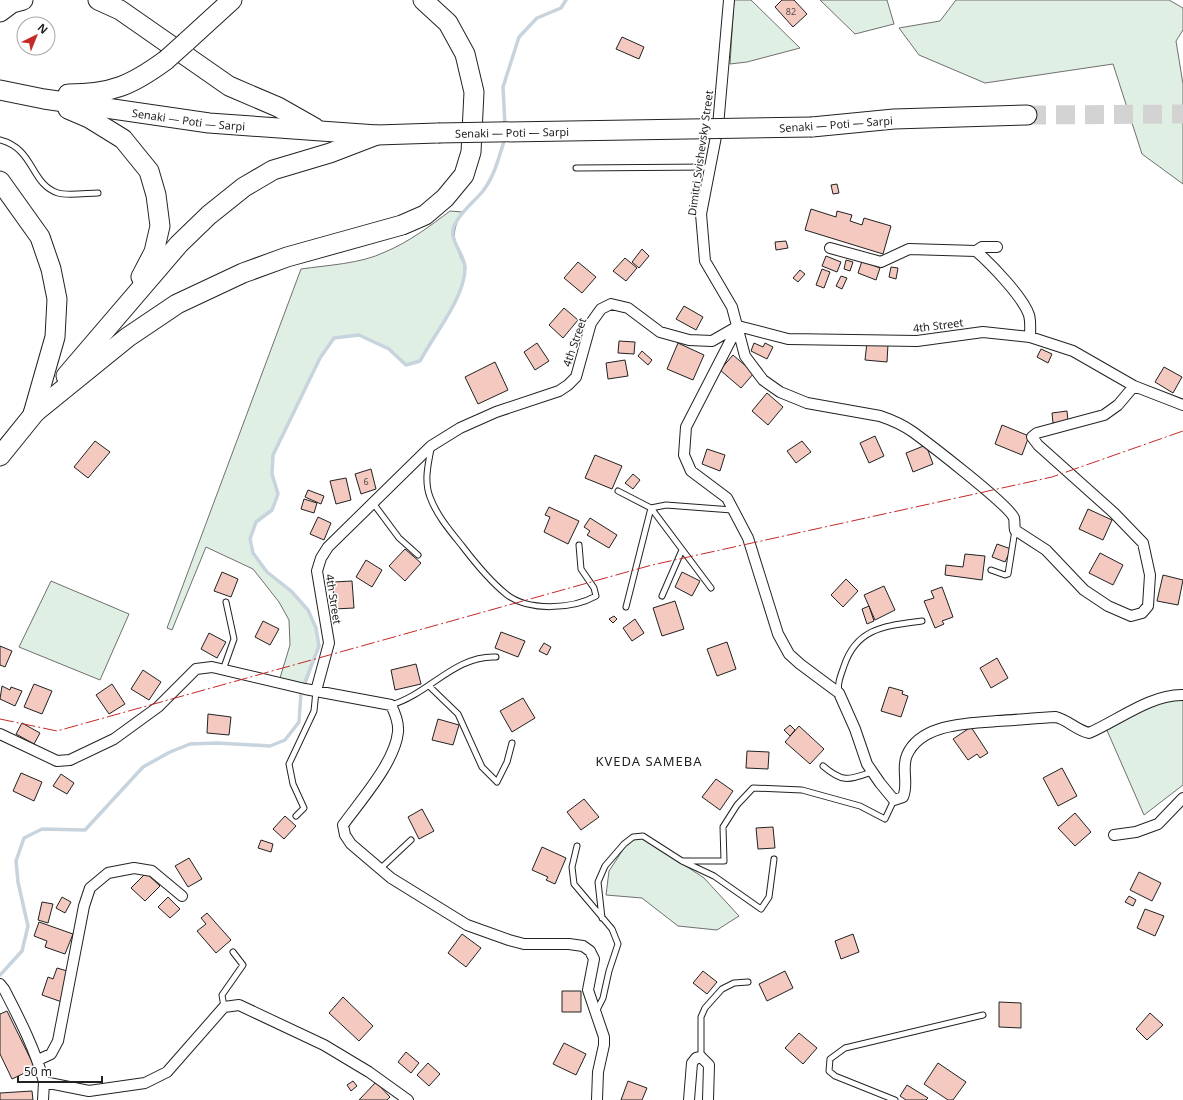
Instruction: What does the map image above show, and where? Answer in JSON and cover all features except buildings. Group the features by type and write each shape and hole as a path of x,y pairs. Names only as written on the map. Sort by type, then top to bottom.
{"highway":[{"path":"0,12 12,3 23,0"},
{"path":"98,0 120,10 229,86 278,107 320,131"},
{"path":"8,92 101,93 131,82 145,75 166,60 232,0"},
{"path":"33,414 128,337 178,304 243,273 287,257 402,225 425,215 445,198 464,175 472,152 474,92 465,54 448,23 422,0"},
{"name":"Senaki — Poti — Sarpi","path":"8,92 44,99 209,123 378,135 812,127 894,119 1027,116"},
{"path":"44,99 88,118 123,139 149,170 156,195 160,226 154,252 121,312"},
{"path":"1,456 33,414 179,244 209,215 244,187 273,170 378,135"},
{"path":"0,181 40,237 51,269 57,299 55,337 33,414"}],"street":[{"name":"Dimitri Svishevsky Street","path":"729,0 718,126 701,214 705,261 732,307 745,356 763,380 780,392 807,403 892,420 913,432 975,481 1010,512 1014,518 1015,530"},
{"path":"830,248 881,262 909,249 976,251 982,247 997,247"},
{"path":"976,251 988,262 1024,307 1029,317 1030,337"},
{"name":"4th Street","path":"316,691 329,643 317,571 321,558 328,547 431,446 467,424 496,412 559,391 568,385 576,377 591,324 601,310 610,304 628,308 660,332 689,340 712,341 738,326 788,339 917,341 983,332 1030,337 1073,351 1134,386 1183,406"},
{"path":"738,326 686,427 684,455 691,471 727,498 748,538 778,634 785,647 800,664 839,693 855,729 862,753 872,772 894,800 903,797 905,791 905,764 907,754 921,738 932,731 950,726 1056,717 1064,719 1089,733 1135,708 1175,695 1183,695"},
{"path":"1015,530 1046,550 1084,590 1108,606 1131,616 1142,613 1148,606 1150,575 1143,543 1114,513 1038,446 1032,437 1037,433 1104,415 1118,405 1134,386"},
{"path":"0,734 57,761 70,760 114,739 127,730 158,707 196,669 212,667 305,689 391,705 397,717 398,731 394,748 385,767 343,825 345,836 351,844 391,878 467,925 487,933 524,944 583,946 590,951 594,960 588,990 604,1037 604,1045 598,1072 597,1100"},
{"path":"1114,835 1136,832 1158,824 1183,798"},
{"path":"38,1060 51,1054 58,1041 84,906 90,888 108,874 134,868 152,871 182,896"},
{"path":"2,987 38,1060 44,1082 44,1099"},
{"path":"44,1082 89,1091 145,1083 167,1072 224,1007 239,1005 324,1045 369,1072 408,1100"},
{"path":"689,1100 692,1063 696,1058 701,1057 709,1065 708,1100"}],"lane":[{"path":"0,140 7,142 24,152 43,185 58,193 98,193"},
{"path":"576,168 710,167"},
{"path":"431,446 426,475 430,496 445,524 475,562 507,596 530,605 547,607 574,605 596,596 594,588 581,569 579,545"},
{"path":"618,491 651,508 711,588"},
{"path":"373,503 399,538 418,555"},
{"path":"651,508 666,504 733,510"},
{"path":"626,607 651,508"},
{"path":"991,570 1005,575 1008,574 1015,530"},
{"path":"662,596 682,550"},
{"path":"223,670 234,639 226,602"},
{"path":"839,693 838,685 848,653 859,640 881,627 922,621"},
{"path":"391,705 405,701 465,662 483,656 496,657"},
{"path":"428,686 458,714 482,767 497,782 507,762 512,743"},
{"path":"296,816 304,808 293,784 288,764 314,711 316,691"},
{"path":"823,766 835,777 851,779 872,772"},
{"path":"682,861 724,861 723,827 737,805 753,788 802,790 860,806 885,819 894,800"},
{"path":"602,918 598,882 605,866 624,844 633,837 643,836 682,861 714,876 761,909 769,897 774,859"},
{"path":"380,869 411,840"},
{"path":"578,846 572,867 574,884 612,929 618,944 609,971 603,998 595,1014"},
{"path":"224,1007 222,995 243,965 233,952"},
{"path":"701,1057 701,1017 705,1008 722,989 734,983 748,982"},
{"path":"895,1100 835,1076 829,1071 830,1059 845,1048 983,1015"}],"green space":[{"path":"734,0 751,0 800,48 747,62 730,64"},
{"path":"820,0 887,0 894,24 855,34"},
{"path":"956,0 1169,0 1183,8 1183,30 1176,41 1183,84 1183,184 1142,154 1113,64 985,83 919,55 899,28 940,21"},
{"path":"450,211 462,212 456,225 454,235 465,270 453,306 420,361 406,365 389,349 359,335 334,338 320,358 273,455 272,474 278,494 272,510 256,522 250,539 253,553 267,572 291,591 308,610 316,628 319,646 305,686 280,678 290,645 289,620 279,602 253,569 206,547 172,630 167,628 301,269 344,264 375,256 411,239"},
{"path":"51,581 129,614 100,680 19,647"},
{"path":"1177,698 1183,700 1183,785 1144,815 1106,728 1133,712"},
{"path":"642,837 704,878 739,916 717,930 678,926 642,898 606,895 609,871 628,842"}],"waterway":[{"path":"505,126 503,87 519,37 537,18 561,8 566,0"},
{"path":"0,975 22,951 28,926 18,882 16,861 24,838 42,829 85,830 143,767 170,752 190,744 217,743 270,746 285,740 299,722 301,692 319,646 316,628 308,610 291,591 267,572 253,553 250,539 256,522 272,510 278,494 272,474 273,455 320,358 334,338 359,335 389,349 406,365 420,361 460,292 465,264 453,237 454,226 464,211 483,191 491,179 505,138"}],"tunnel":[{"path":"1027,115 1183,114"}],"power":[{"path":"0,719 57,731 652,565 1052,477 1183,431"}],"district":[{"name":"KVEDA SAMEBA","path":"649,761"}]}
